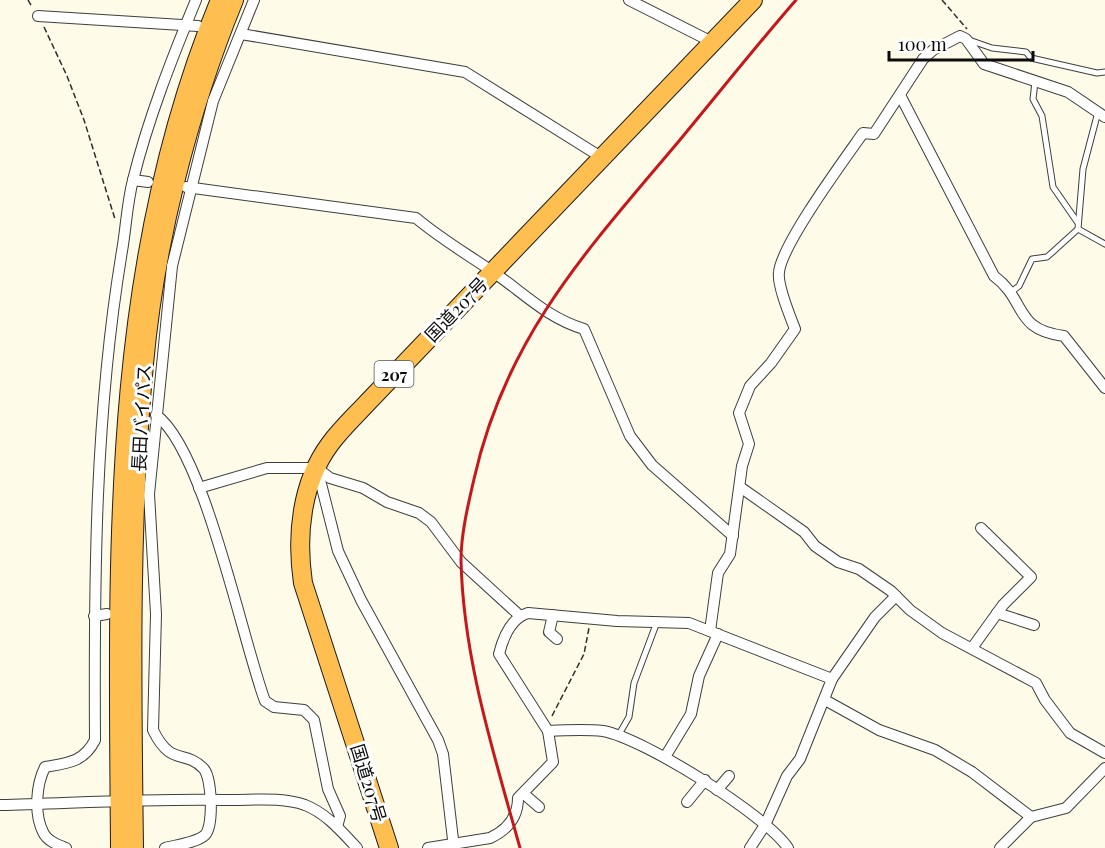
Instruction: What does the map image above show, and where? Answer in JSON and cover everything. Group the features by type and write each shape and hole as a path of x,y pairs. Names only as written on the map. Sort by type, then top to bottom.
{"highway":[{"name":"長田バイパス","path":"134,848 127,802 122,490 138,316 145,262 171,144 203,41 220,0"},
{"name":"長田バイパス","path":"120,848 127,802 144,362 176,179 211,57 234,0"},
{"name":"国道207号","path":"389,848 303,583 300,562 300,530 304,501 317,468 329,444 753,0"}],"street":[{"path":"66,848 53,843 43,833 38,804 39,780 45,767 77,762 90,750 95,740 94,616 100,436 114,296 133,180 196,0"},
{"path":"165,848 201,838 207,833 210,825 210,799 207,771 200,765 171,755 160,745 153,730 149,494 156,415 172,266 186,188 213,101 254,0"},
{"path":"629,0 712,42"},
{"path":"35,12 198,26"},
{"path":"241,34 465,72 601,157"},
{"path":"664,756 691,714 699,676 714,632 718,573 730,554 749,444 739,413 750,387 771,363 795,329 778,272 786,252 863,133 874,134 923,59 933,50 960,36 966,39 984,64 1068,92 1101,114"},
{"path":"900,96 994,276 1004,283 1026,319 1042,333 1064,336 1105,388"},
{"path":"133,180 148,182"},
{"path":"186,188 417,218 445,242 493,272 544,312 584,329 630,436 652,465 733,536"},
{"path":"156,415 168,423 199,488 265,701 274,707 304,710 314,720 328,789 340,816 338,827"},
{"path":"199,488 267,468 317,468 330,478 363,488 387,502 425,517 461,562 519,615"},
{"path":"317,468 338,551 440,747 454,846"},
{"path":"740,487 804,532 815,546 838,562 859,569 942,633 1036,683 1045,700 1070,733 1105,753"},
{"path":"972,648 997,613 1030,578 981,528"},
{"path":"750,848 765,825 787,776 800,759 825,700 831,679 874,617 896,596"},
{"path":"428,848 454,846 490,838 499,833 517,814 518,798 553,762 548,731 499,654 503,639 519,615 528,613 689,623 831,679"},
{"path":"997,613 1034,625"},
{"path":"94,616 107,614"},
{"path":"553,615 549,632 557,639"},
{"path":"825,700 879,730 935,750 972,772 1031,817"},
{"path":"548,731 605,731 664,756 705,780 765,825 788,848"},
{"path":"1000,848 1031,817 1066,808 1105,768"},
{"path":"717,790 729,776"},
{"path":"687,802 705,780"},
{"path":"524,794 539,807"},
{"path":"0,805 210,799 289,801 306,806 338,827 357,848"}],"lane":[{"path":"966,39 992,48 1026,52 1031,58 1097,73 1105,72"},
{"path":"1035,82 1033,99 1042,116 1053,187 1078,226 1105,244"},
{"path":"1010,293 1019,286 1032,259 1047,257 1078,226 1083,169 1101,114"},
{"path":"618,737 629,717 634,684 657,622"}],"path":[{"path":"28,0 67,76 112,207 117,229"},
{"path":"942,0 968,27 966,39"},
{"path":"548,731 554,709 584,654 591,618"}],"railway":[{"path":"520,848 482,706 467,633 463,597 461,550 467,509 488,428 507,381 554,297 613,219 796,0"}]}
